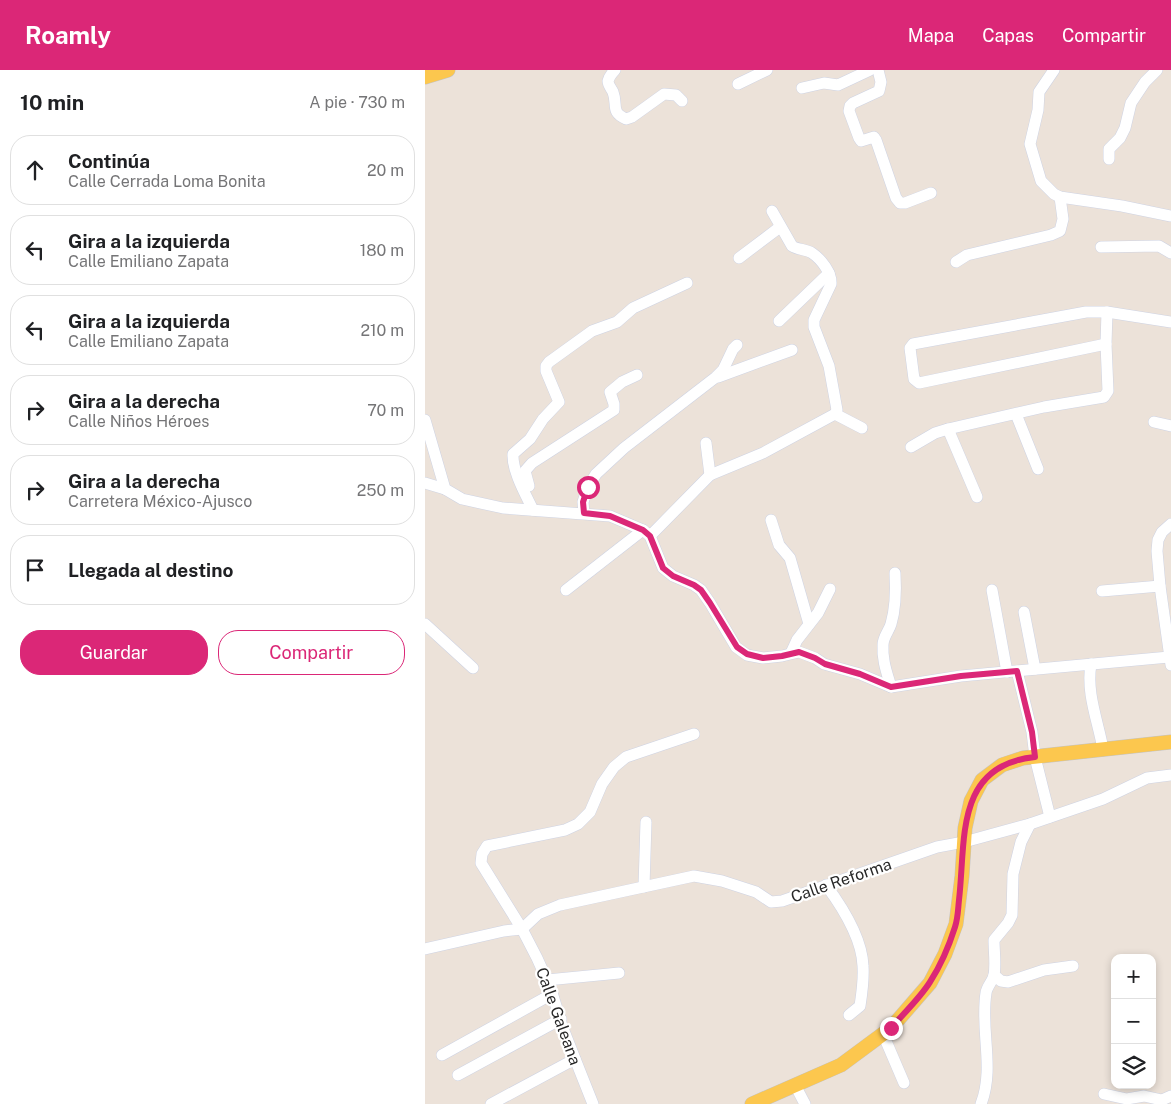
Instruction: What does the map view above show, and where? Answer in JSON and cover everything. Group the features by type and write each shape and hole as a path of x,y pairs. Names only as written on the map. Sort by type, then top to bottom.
{"main road":[{"path":"428,73 448,70"},
{"path":"752,1104 841,1065 891,1028 930,983 945,954 956,924 965,828 971,801 983,780 1002,765 1023,758 1171,742"}],"street":[{"path":"615,70 608,83 613,92 615,109 620,117 626,119 633,117 664,94 676,95 682,101"},
{"path":"738,84 767,70"},
{"path":"801,88 824,83 838,85 869,70"},
{"path":"877,70 881,82 879,91 850,106 849,111 859,138 861,141 871,137 874,137 876,140 896,198 900,203 905,203 931,193"},
{"path":"1054,70 1039,92 1038,110 1030,144 1041,180 1060,198 1122,206 1171,216"},
{"path":"1109,159 1109,149 1120,138 1125,128 1131,103 1145,82 1157,70"},
{"path":"956,262 967,255 1061,231 1063,218 1060,198"},
{"path":"566,590 647,533 710,475 763,453 835,414 837,410 829,366 814,327 815,320 831,284 829,273 812,253 793,246 772,211"},
{"path":"739,258 781,227"},
{"path":"1101,247 1159,246 1171,252"},
{"path":"779,321 829,273"},
{"path":"536,510 521,485 513,454 530,439 546,415 559,402 546,371 546,366 592,331 617,322 633,308 687,283"},
{"path":"1106,344 919,383 914,379 910,348 913,344 1086,312 1107,312 1171,322"},
{"path":"911,447 935,433 948,429 1104,397 1107,391 1107,312"},
{"path":"584,513 583,502 588,487 596,474 624,448 716,377 730,358 733,349 737,346"},
{"path":"716,377 792,350"},
{"path":"536,510 525,471 532,462 614,410 610,392 622,382 637,375"},
{"path":"835,414 862,428"},
{"path":"1016,414 1038,469"},
{"path":"425,420 445,489"},
{"path":"1155,422 1171,426"},
{"path":"948,429 977,497"},
{"path":"706,443 710,475"},
{"path":"425,483 445,489 462,499 503,508 610,516 647,533 663,568 673,576 701,590 737,647 747,654 763,658 799,652 825,664 860,674 891,687 961,676 1012,671 1091,664 1170,661 1168,627 1160,586 1158,540 1162,532 1171,524"},
{"path":"771,520 779,545 790,558 809,624"},
{"path":"891,687 884,661 883,643 891,625 896,594 895,573"},
{"path":"1102,591 1160,586"},
{"path":"791,653 818,613 831,589"},
{"path":"992,590 1012,671 1032,732 1035,757 1050,817"},
{"path":"1024,612 1035,669"},
{"path":"425,624 473,668"},
{"path":"1091,664 1089,676 1094,714 1103,749"},
{"name":"Calle Galeana","path":"593,1104 547,980 521,929 481,863 482,854 487,846 565,830 578,824 590,812 602,784 614,767 626,757 695,734"},
{"name":"Calle Reforma","path":"521,929 538,914 560,904 694,876 722,881 748,889 771,902 782,901 937,847 964,842 1030,824 1103,799 1147,778 1171,776"},
{"path":"644,887 646,822"},
{"path":"981,1104 988,1062 985,1032 986,991 994,975 994,940 1008,924 1012,915 1013,874 1021,842 1030,824"},
{"path":"826,885 839,902 860,946 863,965 860,1006 849,1016"},
{"path":"425,948 521,929"},
{"path":"994,975 1001,981 1008,982 1044,970 1073,966"},
{"path":"547,980 619,973"},
{"path":"442,1055 552,994"},
{"path":"458,1075 561,1019"},
{"path":"883,1034 904,1083"},
{"path":"491,1104 575,1059"},
{"path":"795,1085 805,1104"},
{"path":"1104,1094 1127,1100 1147,1096 1162,1100 1171,1096"}],"route":[{"path":"588,487 583,502 584,513 601,514 619,519 643,530 650,536 663,568 673,576 701,590 737,647 747,654 763,658 799,652 835,668 850,670 891,687 961,676 1017,671 1032,732 1035,757 1023,758 1002,765 983,780 971,801 965,828 956,924 945,954 930,983 891,1028"}]}
